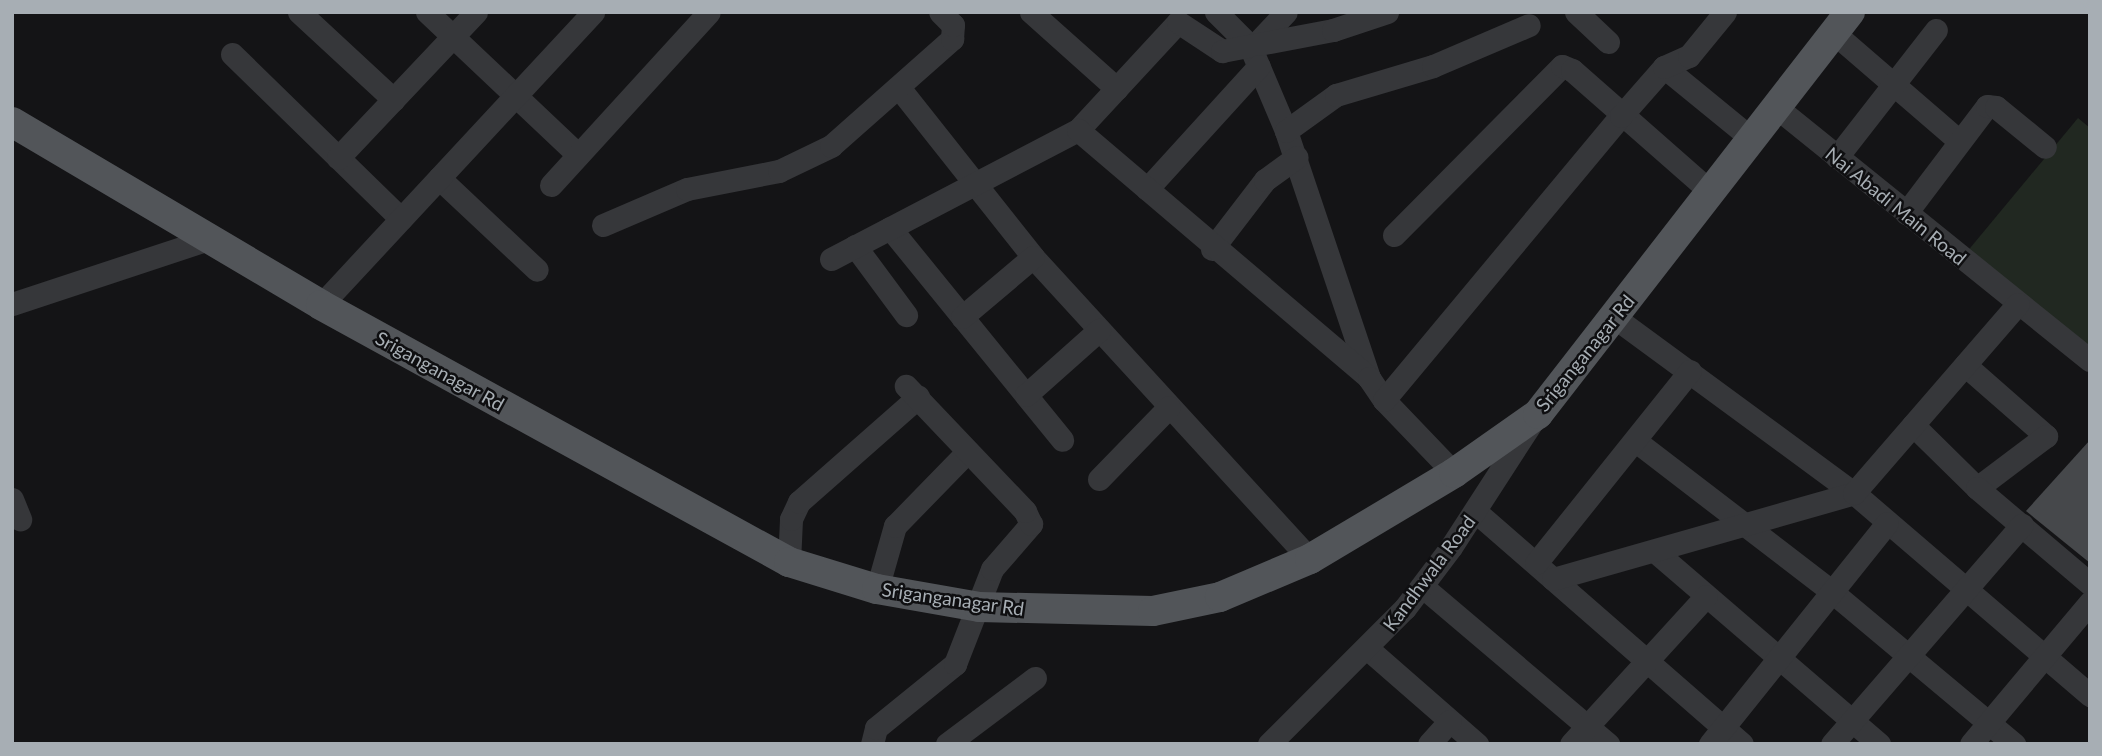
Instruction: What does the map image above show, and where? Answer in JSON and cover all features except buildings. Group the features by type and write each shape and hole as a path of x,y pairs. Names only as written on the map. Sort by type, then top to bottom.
{"main road":[{"name":"Sriganganagar Rd","path":"12,122 321,305 789,562 877,589 979,607 1153,611 1220,597 1310,559 1454,473 1538,414 1752,139 1840,20"}],"street":[{"path":"299,12 394,100"},
{"path":"427,12 578,155"},
{"path":"338,158 476,12"},
{"path":"321,305 593,12"},
{"path":"603,225 687,189 794,166 841,138 900,89 956,32 940,12"},
{"path":"1031,12 1117,89"},
{"path":"1216,12 1255,53 1297,157 1369,378 1384,400 1454,473"},
{"path":"1147,189 1286,12"},
{"path":"1317,12 1333,30"},
{"path":"831,259 1078,130 1117,89 1173,17 1212,48 1255,53 1387,12"},
{"path":"1576,12 1608,42"},
{"path":"1384,400 1620,116 1664,67 1689,56 1725,12"},
{"path":"551,185 696,17"},
{"path":"1840,20 1894,85 1958,140"},
{"path":"1286,131 1336,95 1433,66 1529,25"},
{"path":"1837,158 1936,30"},
{"path":"232,54 401,219"},
{"path":"1394,235 1562,66 1572,70 1620,116 1711,192"},
{"path":"1664,67 1752,139"},
{"path":"900,89 1033,257 1310,559"},
{"path":"1906,213 1958,140 1991,105 2045,147"},
{"name":"Nai Abadi Main Road","path":"1776,107 2090,360"},
{"path":"1078,130 1212,249 1369,378"},
{"path":"1212,249 1265,180 1297,157"},
{"path":"439,178 537,271"},
{"path":"890,228 1062,440"},
{"path":"12,304 208,240"},
{"path":"855,246 906,315"},
{"path":"962,317 1033,257"},
{"path":"1553,579 1657,553 1854,493 2018,304"},
{"path":"1614,317 1854,493 2090,695"},
{"path":"1026,396 1099,330"},
{"path":"1965,365 2055,442 1977,488"},
{"path":"1536,564 1637,442 1690,371"},
{"path":"789,562 791,519 799,502 912,391 1025,511 1031,524 992,569 954,664 876,729 872,744"},
{"path":"1099,479 1168,407"},
{"name":"Kandhwala Road","path":"1269,744 1368,649 1423,587 1538,414"},
{"path":"1913,425 1977,488 2090,584"},
{"path":"1637,442 1831,591 2014,744"},
{"path":"877,589 895,526 967,452"},
{"path":"1475,511 1646,661 1717,736 1742,744"},
{"path":"1717,736 1887,523"},
{"path":"1832,744 2022,525"},
{"path":"1657,553 1879,744"},
{"path":"1423,587 1608,744"},
{"path":"1571,744 1706,596"},
{"path":"1971,744 1987,721 2090,602"},
{"path":"1368,649 1477,744"},
{"path":"947,744 1035,678"},
{"path":"1429,744 1450,721"}],"shaded area":[{"path":"2078,118 2090,128 2090,351 1961,259"}]}
